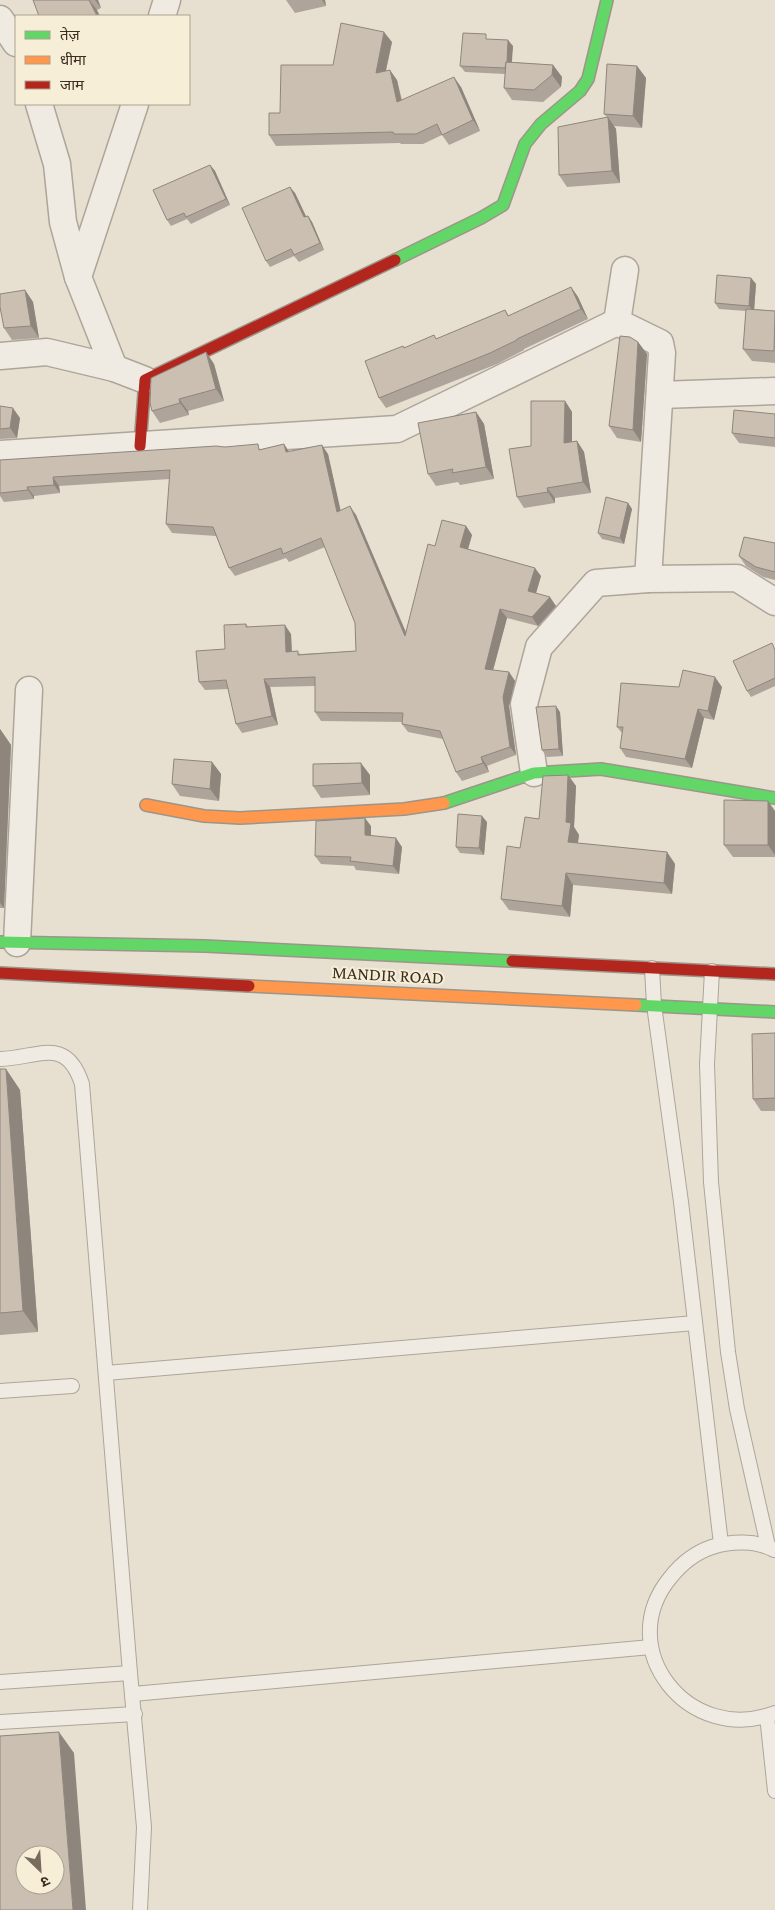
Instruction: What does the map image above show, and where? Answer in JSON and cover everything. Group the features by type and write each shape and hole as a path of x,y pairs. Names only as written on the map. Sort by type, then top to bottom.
{"street":[{"path":"162,15 167,0"},
{"path":"0,356 46,352 114,368 145,380 472,222 503,205 525,144 541,124 580,91 588,79 606,0"},
{"path":"0,18 15,42"},
{"path":"38,105 57,164 63,222 78,277 114,368"},
{"path":"78,277 135,105"},
{"path":"616,322 626,270"},
{"path":"616,322 660,343 662,353 648,579"},
{"path":"0,454 397,429 616,322"},
{"path":"140,446 145,380"},
{"path":"660,395 775,391"},
{"path":"534,773 524,704 539,647 596,583 648,579 737,578 775,602"},
{"path":"8,943 29,690"},
{"path":"146,805 204,816 240,818 404,809 449,802 534,773 601,769 775,798"},
{"name":"MANDIR ROAD","path":"8,943 205,946 308,956 775,974"},
{"name":"MANDIR ROAD","path":"0,973 307,983 775,1012"}],"lane":[{"path":"652,968 654,1006 680,1192 721,1544"},
{"path":"712,971 707,1064 711,1182 728,1352 737,1409 771,1548 737,1542 721,1544 701,1550 680,1565 660,1590 651,1619 651,1647 660,1673 676,1695 698,1712 725,1720 753,1720 771,1715 775,1791"},
{"path":"0,1059 47,1052 56,1053 65,1056 78,1071 82,1084 144,1827 140,1910"},
{"path":"106,1373 695,1323"},
{"path":"0,1391 72,1386"},
{"path":"133,1694 651,1647"},
{"path":"0,1682 130,1672"},
{"path":"0,1722 135,1714"}],"building":[{"path":"33,0 89,0 96,15 39,15"},
{"path":"341,23 384,32 376,73 390,70 397,102 454,77 473,120 442,135 437,124 416,134 394,134 393,132 269,135 269,113 280,113 281,65 333,65"},
{"path":"463,33 486,34 486,39 508,40 505,68 460,66"},
{"path":"506,62 553,65 552,75 534,90 504,88"},
{"path":"607,64 637,66 633,116 604,114"},
{"path":"608,117 612,171 559,175 558,127"},
{"path":"210,165 226,199 186,217 184,213 167,220 153,190"},
{"path":"290,187 304,217 308,216 320,243 294,255 291,249 266,261 242,208"},
{"path":"717,275 751,278 749,306 715,303"},
{"path":"571,287 581,309 490,353 379,398 365,361 403,346 404,348 434,335 436,339 505,310 508,316"},
{"path":"25,290 31,326 4,328 0,307 0,294"},
{"path":"746,309 775,311 774,351 743,349"},
{"path":"620,336 630,337 638,342 633,430 609,426"},
{"path":"206,352 216,389 179,399 180,403 152,411 150,403 151,378"},
{"path":"531,401 565,401 564,443 577,441 583,482 547,488 548,492 517,497 509,449 531,446"},
{"path":"0,406 13,408 10,428 0,429"},
{"path":"734,410 775,414 775,438 732,433"},
{"path":"476,412 486,467 452,473 453,469 428,474 418,423"},
{"path":"258,444 259,450 284,444 286,452 322,445 337,512 350,506 405,636 428,544 435,546 442,520 466,526 460,547 535,568 528,591 550,597 532,617 500,609 485,669 509,672 503,697 510,747 481,757 483,763 456,772 440,731 402,724 403,713 315,712 315,677 264,679 272,716 236,724 226,680 199,682 196,651 225,649 224,625 246,624 246,627 285,625 286,652 298,651 298,655 356,651 355,623 321,538 283,554 281,548 229,568 213,527 166,524 170,470 53,477 54,485 27,487 28,490 0,493 0,460"},
{"path":"606,497 628,503 620,538 598,533"},
{"path":"744,537 775,543 775,572 756,567 739,556"},
{"path":"772,643 775,650 775,678 747,691 733,661"},
{"path":"683,670 715,677 708,711 698,709 685,759 620,748 623,727 617,727 621,683 679,687"},
{"path":"556,706 559,749 542,750 536,707"},
{"path":"174,759 212,762 210,789 172,784"},
{"path":"361,763 362,783 313,786 313,764"},
{"path":"568,775 566,822 571,823 568,842 667,852 664,883 566,873 562,906 501,899 507,846 520,848 525,817 539,819 543,776"},
{"path":"724,800 768,801 768,845 724,845"},
{"path":"458,814 482,816 479,848 456,847"},
{"path":"365,818 365,835 396,838 393,866 350,861 351,857 315,856 316,821"},
{"path":"775,1033 775,1098 753,1099 752,1034"},
{"path":"0,1069 6,1069 23,1311 0,1313"},
{"path":"59,1732 73,1910 0,1910 0,1736"}],"traffic: fast":[{"path":"395,260 481,218 503,205 525,144 541,124 580,91 588,79 607,0"},
{"path":"444,803 534,773 601,769 775,798"},
{"path":"0,942 205,946 512,961"},
{"path":"636,1005 775,1012"}],"traffic: slow":[{"path":"146,805 204,816 240,818 404,809 444,803"},
{"path":"249,986 636,1005"}],"traffic: jam":[{"path":"140,446 145,380 395,260"},
{"path":"512,961 775,974"},
{"path":"0,973 249,986"}]}
